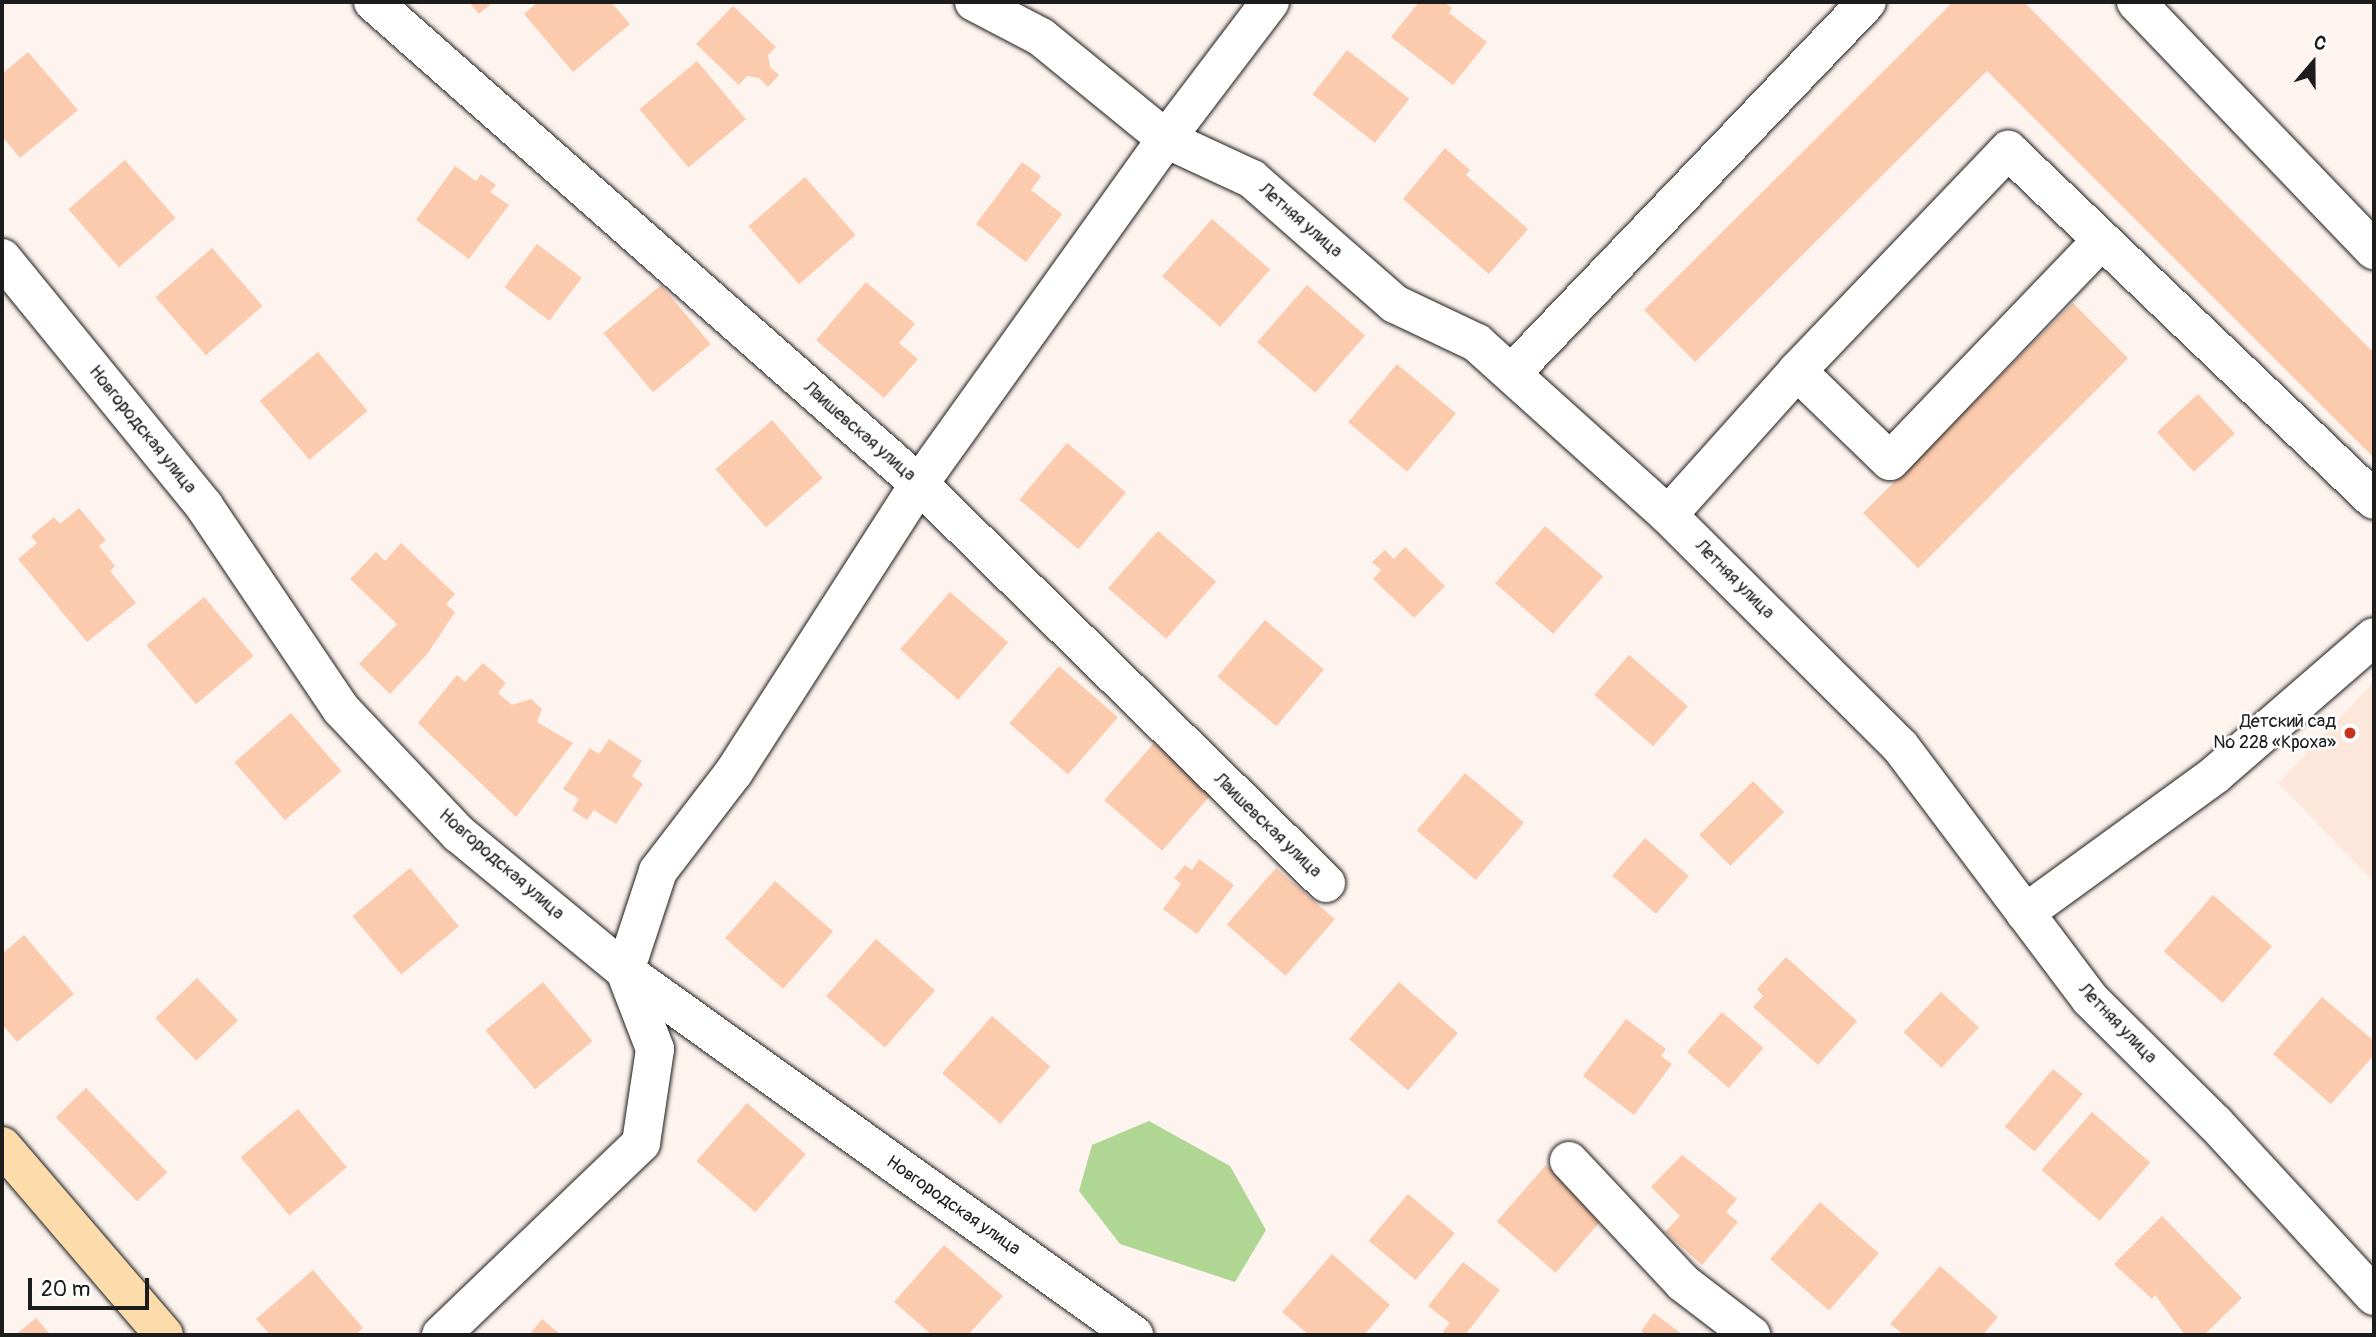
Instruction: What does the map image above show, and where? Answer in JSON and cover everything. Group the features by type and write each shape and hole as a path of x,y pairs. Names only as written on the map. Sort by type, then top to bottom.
{"main road":[{"path":"2,1146 164,1335"}],"street":[{"name":"Лаишевская улица","path":"373,2 919,484 1326,883"},
{"name":"Летняя улица","path":"974,2 1041,37 1166,139 1252,179 1395,304 1477,343 1668,515 1900,746 2090,999 2215,1123 2374,1296"},
{"path":"441,1335 641,1143 654,1049 625,971 658,871 734,772 919,484 1166,139 1270,2"},
{"path":"1512,373 1867,2"},
{"path":"2136,2 2374,250"},
{"path":"1668,515 1797,371 2008,150 2374,500"},
{"path":"1797,371 1890,461 2102,240"},
{"name":"Новгородская улица","path":"2,258 204,506 341,709 459,834 625,971 1134,1335"},
{"path":"2025,913 2216,774 2374,637"},
{"path":"1569,1161 1683,1283 1751,1335"}],"shaded area":[{"name":"Детский сад № 228 «Кроха»","path":"2374,682 2374,882 2278,783"}],"green space":[{"path":"1149,1121 1230,1166 1266,1230 1235,1282 1120,1244 1079,1191 1092,1145"}],"building":[{"path":"469,2 493,2 479,14"},
{"path":"538,2 611,2 630,24 573,72 524,14"},
{"path":"1419,2 1444,2 1452,8 1449,13 1487,42 1453,85 1391,37"},
{"path":"1953,2 2024,2 2374,353 2374,458 1987,71 1695,362 1644,310"},
{"path":"733,6 776,47 768,55 770,67 779,75 768,87 759,78 747,76 739,85 696,44"},
{"path":"1347,50 1409,99 1375,143 1313,94"},
{"path":"28,52 78,110 20,158 2,136 2,74"},
{"path":"697,61 746,119 688,167 640,109"},
{"path":"1445,148 1470,170 1466,175 1528,229 1489,274 1403,199"},
{"path":"125,160 176,218 119,267 68,209"},
{"path":"1022,162 1041,176 1031,190 1062,214 1026,262 976,224"},
{"path":"455,166 476,181 481,174 496,185 490,192 509,205 469,259 416,220"},
{"path":"805,177 856,235 799,284 748,226"},
{"path":"1212,219 1270,270 1220,327 1162,276"},
{"path":"537,244 582,278 549,321 505,287"},
{"path":"212,248 263,306 206,355 155,297"},
{"path":"866,282 915,324 899,343 918,359 884,398 816,340"},
{"path":"661,285 710,344 653,392 604,333"},
{"path":"1307,285 1365,336 1315,393 1257,342"},
{"path":"2073,303 2128,358 1918,568 1863,513"},
{"path":"318,352 367,411 309,460 260,401"},
{"path":"1397,364 1456,413 1407,472 1348,422"},
{"path":"2198,394 2235,433 2194,472 2157,432"},
{"path":"772,420 823,478 766,527 715,469"},
{"path":"1067,443 1126,492 1078,549 1019,500"},
{"path":"79,508 106,540 99,546 115,566 110,571 136,603 87,642 18,559 37,543 31,536 54,517 60,524"},
{"path":"1545,526 1603,577 1553,634 1495,583"},
{"path":"1158,531 1216,582 1166,639 1108,588"},
{"path":"401,543 455,594 446,604 455,612 428,653 390,694 359,664 397,624 350,579 376,552 385,561"},
{"path":"1405,547 1445,586 1414,618 1373,579 1381,570 1372,562 1385,550 1394,559"},
{"path":"950,592 1008,643 958,700 900,649"},
{"path":"204,597 253,656 196,704 147,645"},
{"path":"1265,620 1324,669 1276,726 1217,677"},
{"path":"1629,655 1688,706 1653,746 1594,695"},
{"path":"483,663 506,683 498,693 512,705 531,699 542,709 537,722 573,743 516,817 418,723 457,675 465,682"},
{"path":"1059,666 1118,717 1068,775 1009,723"},
{"path":"291,713 342,771 285,820 234,762"},
{"path":"609,739 642,761 632,776 643,784 616,824 594,810 587,820 572,810 579,799 563,789 590,748 599,754"},
{"path":"1154,743 1212,794 1162,851 1104,800"},
{"path":"1465,773 1524,822 1476,880 1417,830"},
{"path":"1753,781 1784,812 1730,866 1699,835"},
{"path":"1645,838 1689,876 1656,914 1612,876"},
{"path":"1199,859 1234,885 1197,934 1163,909 1181,884 1174,878 1185,865 1192,870"},
{"path":"410,868 459,926 401,974 353,916"},
{"path":"1276,868 1335,919 1286,976 1227,925"},
{"path":"775,881 833,932 783,989 725,938"},
{"path":"2213,895 2272,946 2223,1003 2164,952"},
{"path":"24,935 74,994 17,1042 2,1024 2,954"},
{"path":"876,939 935,990 885,1048 826,996"},
{"path":"1786,957 1857,1021 1818,1065 1753,1007 1763,996 1757,989"},
{"path":"197,978 238,1020 196,1061 155,1018"},
{"path":"543,982 592,1041 535,1089 486,1030"},
{"path":"1399,982 1458,1033 1408,1091 1349,1039"},
{"path":"1941,992 1979,1027 1942,1068 1903,1032"},
{"path":"2322,997 2374,1041 2374,1055 2331,1104 2273,1054"},
{"path":"1722,1012 1764,1048 1729,1088 1687,1052"},
{"path":"992,1016 1050,1067 1000,1124 942,1073"},
{"path":"1626,1019 1666,1049 1661,1056 1672,1064 1634,1115 1583,1076"},
{"path":"2053,1069 2083,1094 2035,1152 2005,1126"},
{"path":"86,1088 167,1172 137,1201 56,1117"},
{"path":"747,1103 806,1154 755,1212 696,1161"},
{"path":"298,1109 347,1167 289,1215 241,1157"},
{"path":"2092,1112 2150,1163 2100,1221 2041,1170"},
{"path":"1682,1155 1737,1199 1726,1212 1738,1222 1702,1265 1665,1232 1680,1216 1651,1187"},
{"path":"1546,1165 1605,1216 1556,1273 1497,1222"},
{"path":"1408,1194 1455,1233 1416,1280 1369,1241"},
{"path":"1820,1202 1879,1253 1829,1311 1770,1259"},
{"path":"2162,1216 2242,1298 2204,1335 2185,1335 2155,1295 2152,1299 2114,1264"},
{"path":"944,1245 1003,1296 968,1335 932,1335 894,1302"},
{"path":"1332,1254 1390,1305 1364,1335 1309,1335 1282,1312"},
{"path":"1463,1262 1500,1290 1465,1335 1447,1335 1443,1332 1450,1323 1428,1306"},
{"path":"1940,1266 1998,1317 1983,1335 1904,1335 1890,1324"},
{"path":"313,1270 363,1328 355,1335 270,1335 256,1319"},
{"path":"1654,1313 1683,1335 1647,1335 1641,1331"},
{"path":"36,1318 51,1335 15,1335"},
{"path":"542,1319 561,1335 529,1335"}],"place":[{"name":"Детский сад № 228 «Кроха»","path":"2350,733"}]}
